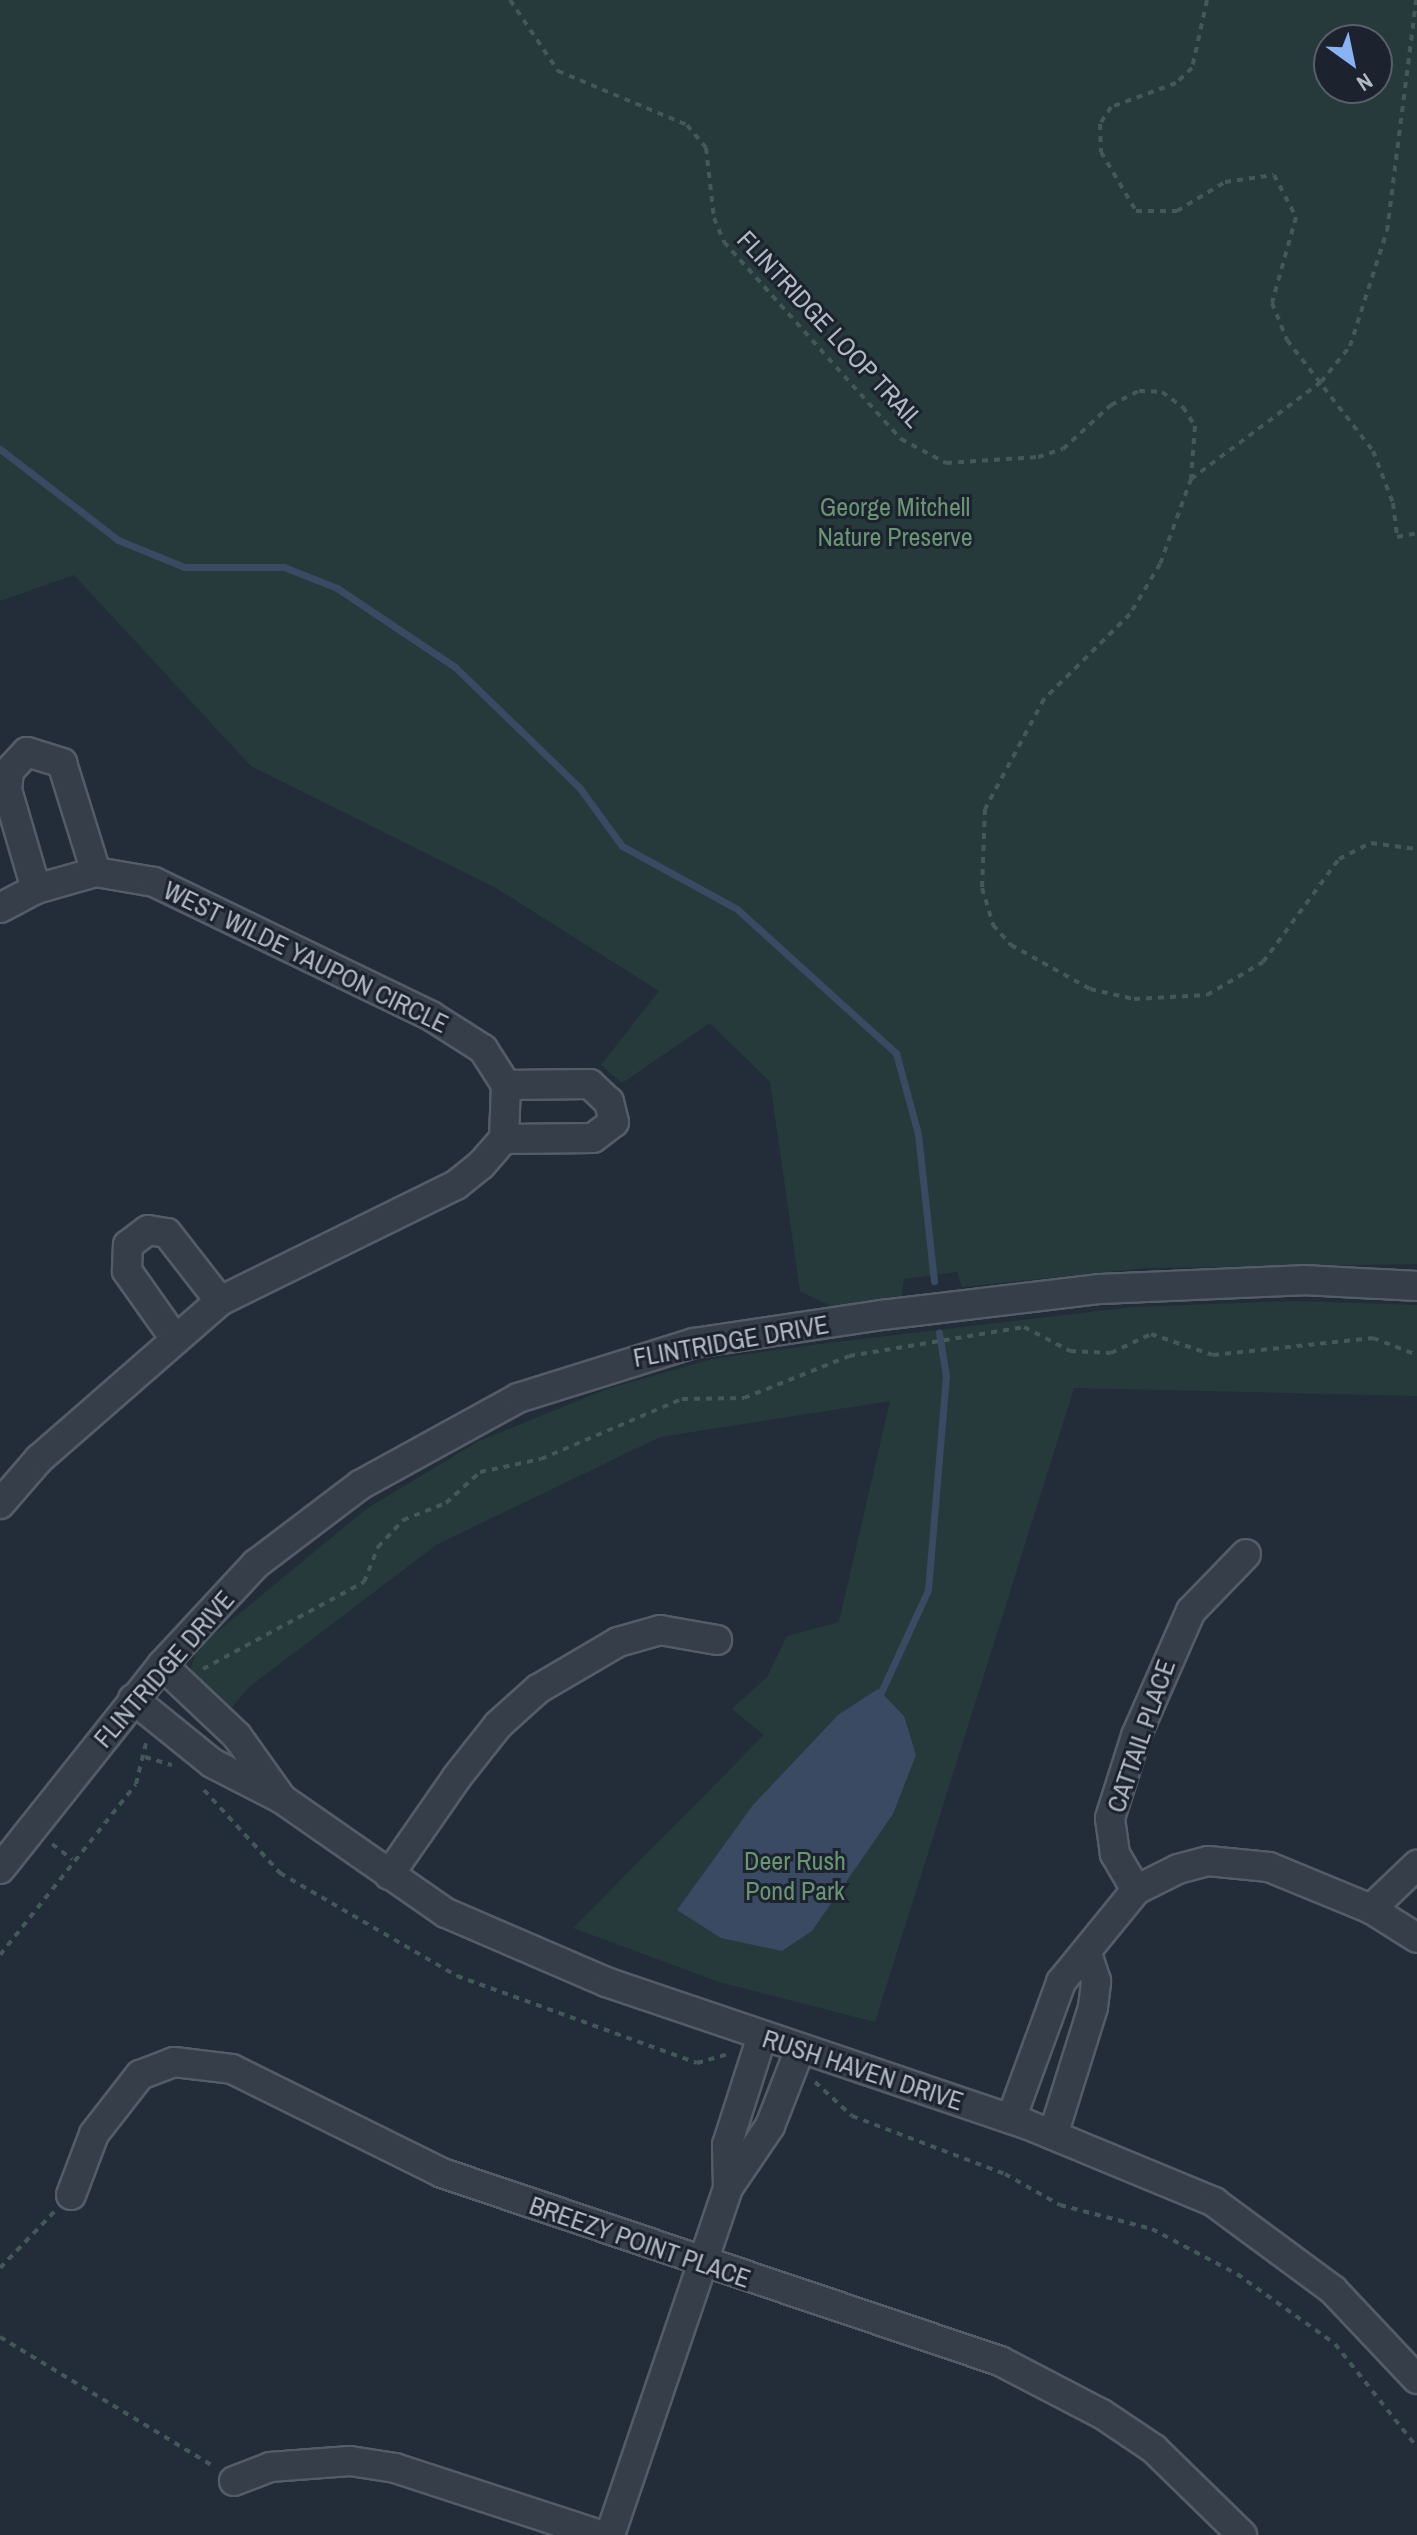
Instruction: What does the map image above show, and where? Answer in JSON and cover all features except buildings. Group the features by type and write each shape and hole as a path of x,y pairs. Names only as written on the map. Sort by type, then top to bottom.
{"street":[{"path":"36,889 7,790 9,771 27,752 62,763 96,872"},
{"name":"WEST WILDE YAUPON CIRCLE","path":"0,908 36,889 96,872 154,882 431,1016 483,1049 506,1085"},
{"path":"0,1504 39,1459 173,1336 220,1301 456,1185 504,1139 593,1138 614,1122 609,1102 590,1084 506,1085 504,1139"},
{"path":"173,1336 127,1271 128,1245 148,1230 167,1233 220,1301"},
{"name":"FLINTRIDGE DRIVE","path":"0,1869 20,1837 133,1699 256,1564 360,1485 518,1398 634,1357 882,1315 1100,1289 1303,1280 1417,1286"},
{"name":"CATTAIL PLACE","path":"1136,1890 1115,1854 1110,1818 1136,1736 1191,1611 1246,1554"},
{"path":"389,1875 457,1777 498,1725 538,1689 618,1642 660,1630 717,1640"},
{"name":"RUSH HAVEN DRIVE","path":"162,1665 237,1736 282,1799"},
{"name":"RUSH HAVEN DRIVE","path":"133,1699 156,1720 242,1782 282,1799 446,1913 606,1982 1011,2119 1167,2179 1255,2227 1333,2290 1417,2379"},
{"path":"1011,2119 1061,1982 1088,1956 1102,1927 1136,1890 1178,1869 1241,1861 1371,1909 1417,1938"},
{"path":"1371,1909 1417,1865"},
{"path":"1053,2135 1093,2007 1096,1981 1088,1956"},
{"path":"728,2188 727,2145 762,2036"},
{"path":"610,2535 728,2188 770,2126 800,2049"},
{"name":"BREEZY POINT PLACE","path":"71,2195 94,2134 140,2075 174,2062 201,2061 232,2069 442,2173 701,2265 933,2338 1054,2387 1154,2449 1242,2535"},
{"path":"234,2481 308,2462 380,2466 600,2535"}],"path":[{"name":"FLINTRIDGE LOOP TRAIL","path":"510,0 558,71 687,125 706,148 714,218 724,242 901,439 946,463 1038,457 1063,449 1111,405 1139,391 1162,392 1183,407 1195,426 1191,479 1160,564 1130,614 1044,699 985,809 982,888 993,925 1011,945 1090,989 1134,999 1207,995 1263,962 1339,859 1371,843 1417,849"},
{"path":"1207,0 1192,68 1176,83 1111,107 1100,124 1101,152 1136,211 1177,211 1225,182 1274,175 1296,217 1272,303 1287,340 1373,451 1393,503 1397,537 1417,533"},
{"path":"1191,479 1321,382 1350,346 1368,305 1387,231 1416,0"},
{"path":"183,1685 285,1621 310,1614 364,1582 378,1547 403,1520 446,1503 480,1472 541,1459 682,1399 744,1398 811,1367 1024,1327 1070,1351 1111,1353 1151,1334 1213,1355 1373,1338 1417,1355"},
{"path":"0,1955 72,1859 136,1784 146,1732 156,1720"},
{"path":"20,1837 72,1859"},
{"path":"0,2268 71,2195"},
{"path":"0,2337 234,2481"}],"green space":[{"name":"George Mitchell Nature Preserve","path":"0,0 1417,0 1417,1264 1145,1268 962,1287 957,1272 904,1279 902,1296 831,1306 800,1291 770,1082 710,1023 622,1083 601,1065 659,991 496,888 251,766 74,575 0,601"},
{"name":"Deer Rush Pond Park","path":"1294,1301 1417,1305 1417,1396 1074,1388 875,2022 719,1982 573,1928 764,1735 732,1709 767,1677 787,1636 839,1622 890,1401 660,1437 436,1545 249,1687 227,1713 196,1685 191,1668 197,1649 366,1509 479,1441 607,1389 712,1359 828,1343 1133,1307"}],"water":[{"path":"878,1689 904,1716 916,1755 893,1814 812,1931 782,1951 721,1938 677,1910 753,1805 838,1715"}],"waterway":[{"path":"0,449 118,540 184,567 284,567 337,588 455,667 579,787 622,846 737,909 896,1053 918,1134 934,1281"},
{"path":"877,1701 928,1590 946,1376 939,1333"}]}
